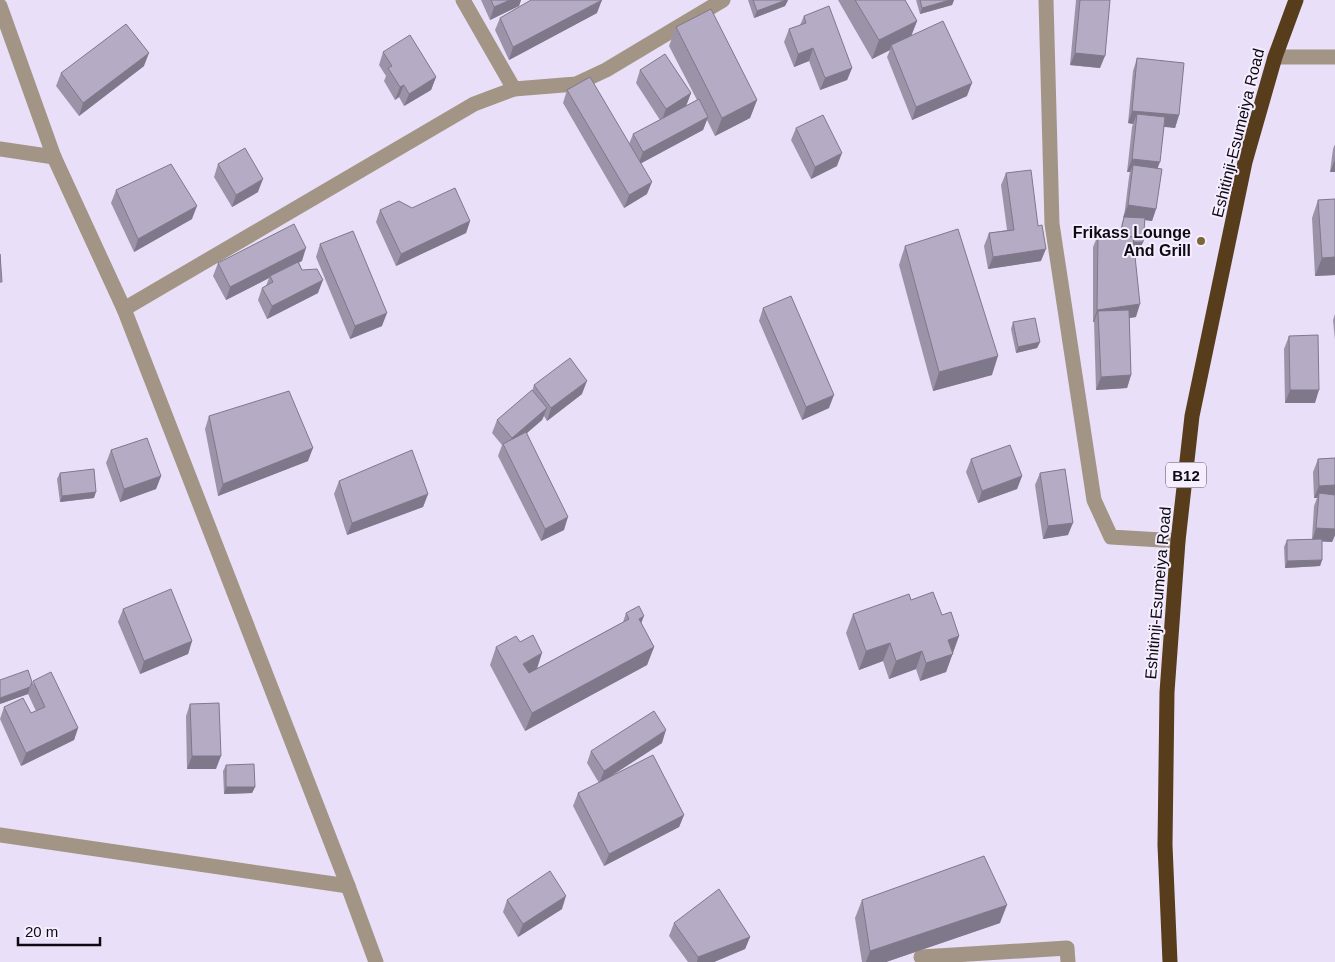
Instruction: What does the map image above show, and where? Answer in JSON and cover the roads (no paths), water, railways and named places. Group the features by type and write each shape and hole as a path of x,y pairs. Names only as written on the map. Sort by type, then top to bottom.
{"highway":[{"name":"Eshitinji-Esumeiya Road","path":"1170,962 1165,845 1167,692 1178,541 1192,416 1246,162 1275,57 1296,0"}],"street":[{"path":"464,0 514,89"},
{"path":"124,309 474,104 514,89 576,84 606,70 723,0"},
{"path":"1046,0 1052,224 1094,500 1111,537 1178,541"},
{"path":"0,6 54,157 124,309 376,962"},
{"path":"1275,57 1335,57"},
{"path":"0,149 54,157"},
{"path":"0,835 348,886"},
{"path":"920,957 1067,948 1068,962"}],"place":[{"name":"Frikass Lounge And Grill","path":"1201,241"}]}
